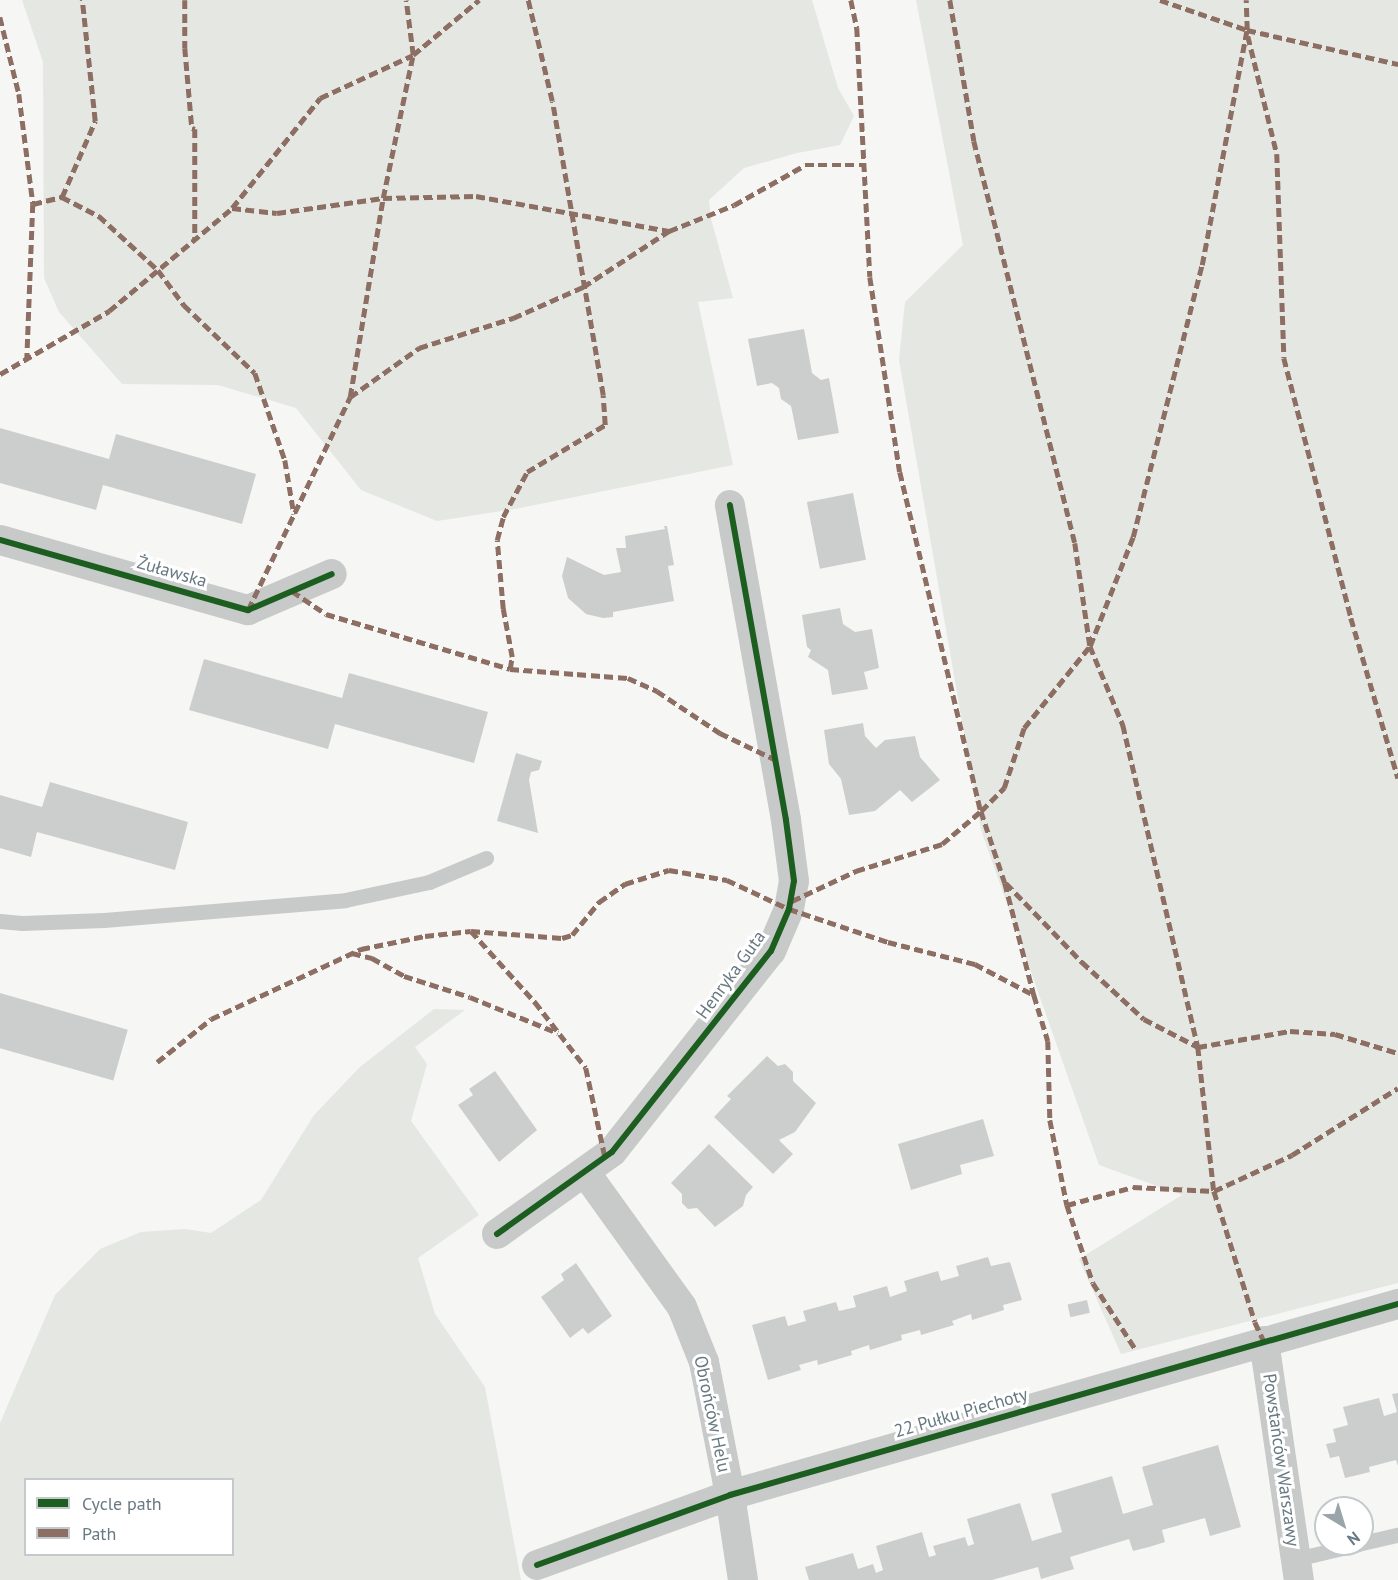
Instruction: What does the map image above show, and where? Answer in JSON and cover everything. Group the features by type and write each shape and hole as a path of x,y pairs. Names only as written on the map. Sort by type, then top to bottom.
{"street":[{"name":"Henryka Guta","path":"497,1234 612,1152 771,951 792,901 794,881 786,820 730,505"},
{"name":"Żuławska","path":"0,540 248,609 332,574"},
{"name":"Obrońców Helu","path":"585,1172 682,1307 704,1362 730,1495 743,1580"},
{"name":"22 Pułku Piechoty","path":"537,1565 730,1495 1398,1304"},
{"name":"Powstańców Warszawy","path":"1264,1341 1297,1569"}],"lane":[{"path":"0,921 22,923 104,920 345,900 429,882 486,858"},
{"path":"1374,1541 1398,1535"},
{"path":"1297,1569 1330,1556"}],"shaded area":[{"path":"22,0 812,0 838,88 854,116 840,145 797,153 744,168 709,200 711,219 733,298 698,302 733,465 515,509 437,521 361,490 296,408 218,385 122,384 59,312 44,278 43,62"},
{"path":"916,0 1398,0 1398,1283 1121,1354 1079,1259 1182,1195 1099,1165 981,830 899,360 905,302 963,245"},
{"path":"434,1009 465,1010 415,1047 427,1064 411,1121 479,1215 418,1258 435,1314 485,1387 521,1580 0,1580 0,1423 55,1295 100,1249 141,1232 185,1229 211,1233 261,1200 314,1115 360,1067"}],"building":[{"path":"804,329 812,373 821,380 829,378 839,433 798,440 791,406 781,399 779,388 772,383 757,386 748,339"},
{"path":"0,428 109,459 116,434 256,474 242,524 103,485 96,510 0,483"},
{"path":"853,493 866,560 820,569 807,502"},
{"path":"664,526 667,526 674,565 668,566 674,601 613,612 613,617 603,618 586,614 568,598 562,576 567,557 604,575 621,572 616,548 626,548 625,536 665,529"},
{"path":"840,608 843,624 855,632 872,629 879,668 864,672 868,689 832,695 828,670 808,657 811,650 807,647 802,615"},
{"path":"204,659 342,698 349,673 488,712 474,763 335,724 328,749 189,710"},
{"path":"863,723 865,736 876,748 885,740 915,736 920,757 940,780 912,802 900,790 875,811 849,815 841,779 829,764 824,730"},
{"path":"516,753 542,761 539,770 531,772 529,780 538,833 497,821"},
{"path":"50,782 188,822 175,870 37,832 31,857 0,848 0,795 42,807"},
{"path":"0,993 128,1030 113,1081 0,1048"},
{"path":"767,1056 778,1066 785,1064 793,1072 793,1081 816,1103 795,1132 779,1140 793,1154 773,1174 714,1117 731,1099 727,1096"},
{"path":"495,1071 537,1130 499,1162 458,1105 473,1095 469,1089"},
{"path":"983,1119 994,1156 960,1165 962,1174 911,1190 898,1144"},
{"path":"709,1144 753,1187 746,1195 743,1206 715,1227 697,1208 688,1209 682,1203 682,1194 671,1183"},
{"path":"988,1257 991,1266 1010,1262 1022,1300 1003,1305 1004,1310 972,1320 971,1314 952,1321 954,1325 921,1335 920,1330 901,1335 902,1340 870,1350 869,1345 851,1351 852,1355 818,1365 817,1360 799,1365 801,1370 768,1380 752,1325 785,1316 788,1326 806,1321 803,1311 836,1302 839,1311 856,1307 853,1296 887,1286 890,1297 907,1291 904,1281 938,1271 941,1281 959,1276 956,1266"},
{"path":"576,1263 612,1316 588,1334 583,1328 570,1338 541,1297 564,1280 561,1274"},
{"path":"1087,1300 1090,1313 1070,1317 1068,1304"},
{"path":"1398,1393 1398,1466 1396,1460 1369,1467 1370,1472 1345,1478 1339,1456 1330,1458 1326,1444 1336,1442 1333,1429 1348,1425 1343,1407 1379,1398 1384,1416 1397,1412 1392,1394"},
{"path":"1218,1445 1241,1527 1210,1536 1205,1518 1162,1530 1165,1542 1149,1547 1133,1551 1129,1539 1070,1557 1074,1569 1041,1579 1038,1567 992,1580 809,1580 805,1567 853,1553 858,1569 873,1564 876,1573 883,1570 876,1546 922,1532 929,1557 936,1555 933,1546 965,1537 968,1546 974,1544 967,1519 1020,1503 1032,1541 1062,1532 1051,1494 1112,1476 1123,1514 1153,1505 1142,1467"}],"marked path":[{"path":"62,197 95,121 82,0"},
{"path":"185,0 185,48 192,128 195,129 195,239"},
{"path":"248,610 350,397 383,198 413,55 406,0"},
{"path":"0,374 109,311 232,208 320,98 413,55 479,0"},
{"path":"510,669 512,657 503,609 497,540 503,517 527,472 605,425 603,395 552,101 528,0"},
{"path":"851,0 857,28 870,277 900,472 981,811 1005,883 1034,995"},
{"path":"950,0 974,141 1075,543 1090,646 1123,725 1198,1047 1214,1191 1255,1322 1264,1341"},
{"path":"1160,0 1247,30 1398,64"},
{"path":"792,901 856,871 942,844 981,811 1004,788 1024,728 1090,646 1133,537 1202,265 1247,30 1246,0"},
{"path":"0,17 19,94 33,204 27,358"},
{"path":"1248,36 1277,154 1284,358 1351,618 1398,778"},
{"path":"232,208 277,213 383,198 476,196 669,231 734,205 805,165 862,165"},
{"path":"33,204 62,197 99,216 158,270 184,305 255,373 285,460 294,514"},
{"path":"350,397 419,348 513,318 583,287 669,231"},
{"path":"292,591 326,614 510,669 628,678 657,691 720,733 776,760"},
{"path":"157,1062 211,1019 361,949 425,936 471,931 562,938 572,935 599,902 625,884 669,870 727,880 789,909 888,942 975,964 1034,995 1048,1041 1050,1120 1067,1205 1093,1283 1136,1350"},
{"path":"1006,883 1082,962 1144,1019 1198,1047 1290,1031 1335,1034 1398,1053"},
{"path":"471,931 535,1002 586,1068 605,1157"},
{"path":"352,953 372,958 404,976 470,997 558,1033"},
{"path":"1067,1205 1133,1187 1214,1191 1292,1155 1398,1088"}],"cycle path":[{"path":"497,1234 612,1152 771,951 789,909 794,881 786,820 730,505"},
{"path":"0,540 248,610 332,574"},
{"path":"537,1565 730,1495 1398,1304"}]}
